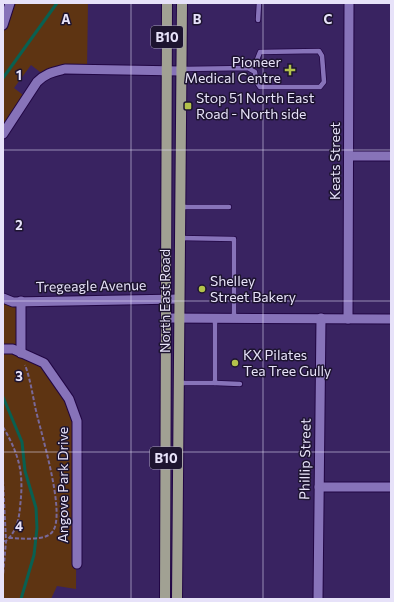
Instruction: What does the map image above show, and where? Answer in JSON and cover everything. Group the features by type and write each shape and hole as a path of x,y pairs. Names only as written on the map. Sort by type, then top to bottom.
{"main road":[{"name":"North East Road","path":"165,599 167,3"},
{"name":"North East Road","path":"177,599 182,3"}],"street":[{"path":"3,25 10,3"},
{"name":"Keats Street","path":"348,319 349,3"},
{"path":"3,134 37,82 44,75 65,69 181,70"},
{"path":"349,156 391,156"},
{"name":"Tregeagle Avenue","path":"3,298 13,302 179,299"},
{"path":"21,301 21,353"},
{"path":"166,318 391,319"},
{"name":"Phillip Street","path":"318,599 321,318"},
{"name":"Angove Park Drive","path":"3,349 13,349 44,362 69,399 77,421 77,564"},
{"path":"319,487 391,487"}],"lane":[{"path":"258,20 259,3"},
{"path":"181,70 248,68 255,65 260,52 319,51 322,56 324,82 320,87 260,87 256,81 255,72 248,68"},
{"path":"180,207 229,207"},
{"path":"180,238 234,240 234,318"},
{"path":"215,318 215,383"},
{"path":"178,383 240,384"}],"path":[{"path":"4,541 10,538 46,537 52,532 56,523 56,504 30,379 21,353"},
{"path":"3,427 17,455 21,469 22,481 19,517 17,525 10,538"},
{"path":"3,480 3,576"}],"shaded area":[{"path":"10,3 88,3 87,69 44,75 31,65 14,88 27,98 3,134 3,25"},
{"path":"3,297 21,301 21,353 44,363 77,421 76,589 57,586 51,599 3,599"}],"waterway":[{"path":"3,78 57,3"},
{"path":"3,397 22,442 25,471 36,508 37,528 34,555 21,599"}],"place":[{"name":"Pioneer Medical Centre","path":"290,70"},
{"name":"Stop 51 North East Road - North side","path":"188,106"},
{"name":"Shelley Street Bakery","path":"202,289"},
{"name":"KX Pilates Tea Tree Gully","path":"235,363"}]}
